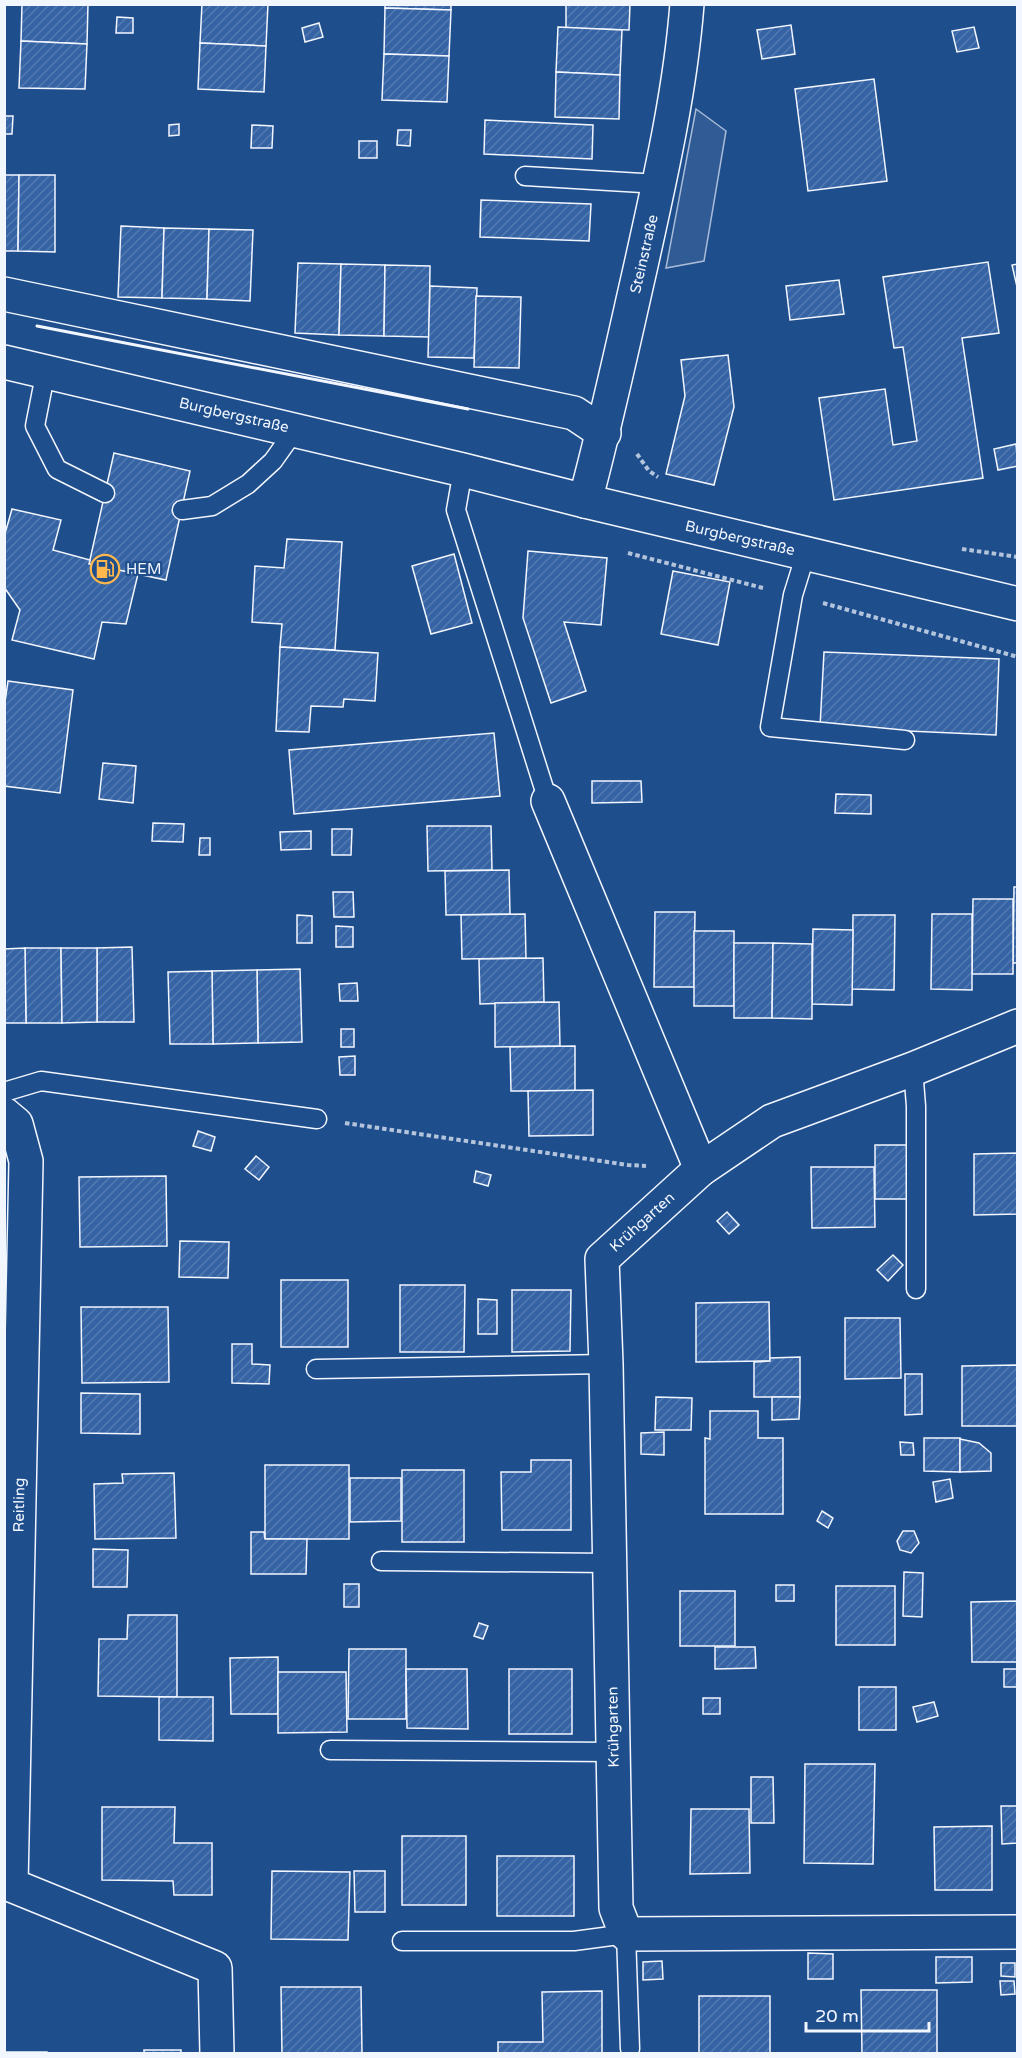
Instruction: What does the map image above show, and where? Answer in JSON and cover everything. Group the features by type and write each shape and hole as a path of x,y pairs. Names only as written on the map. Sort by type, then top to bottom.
{"street":[{"name":"Steinstraße","path":"585,501 604,433 659,184 671,124 687,4"},
{"path":"4,294 574,413 604,433"},
{"name":"Burgbergstraße","path":"4,362 46,370 1017,604"},
{"path":"548,801 701,1169"},
{"name":"Krühgarten","path":"626,1934 616,1908 602,1259 701,1169 772,1121 913,1069 1017,1026"},
{"name":"Reitling","path":"4,1114 16,1124 26,1161 11,1885 214,1968 217,2054"},
{"path":"626,1934 1017,1932"}],"lane":[{"path":"525,176 659,184"},
{"path":"46,370 35,426 57,469 105,493"},
{"path":"182,510 212,506 248,484 273,461 295,430"},
{"path":"463,470 456,510 548,801"},
{"path":"806,553 793,595 770,727 905,740"},
{"path":"913,1069 916,1106 916,1289"},
{"path":"4,1092 41,1081 317,1119"},
{"path":"316,1369 606,1364"},
{"path":"381,1561 610,1563"},
{"path":"330,1749 613,1752"},
{"path":"402,1941 574,1941 626,1934 630,2049"}],"path":[{"path":"604,433 634,449 649,471 663,481"},
{"path":"962,549 1017,557"},
{"name":"Krühgarten","path":"317,1119 628,1165 701,1169"}],"shaded area":[{"path":"696,109 726,131 704,261 666,268"}],"building":[{"path":"22,4 88,4 87,44 21,41"},
{"path":"202,4 268,4 266,46 200,43"},
{"path":"385,4 451,4 451,10 385,8"},
{"path":"566,4 630,4 629,30 566,28"},
{"path":"385,8 451,10 449,56 384,54"},
{"path":"117,17 133,18 133,33 116,33"},
{"path":"319,23 323,37 305,42 302,28"},
{"path":"791,25 795,54 762,59 757,30"},
{"path":"558,27 622,30 620,75 556,72"},
{"path":"974,27 979,48 957,52 952,31"},
{"path":"21,41 87,44 85,89 19,88"},
{"path":"200,43 266,46 264,92 198,89"},
{"path":"384,54 449,56 447,102 382,100"},
{"path":"556,72 620,75 619,119 555,117"},
{"path":"874,79 887,181 808,191 795,89"},
{"path":"4,116 13,116 12,134 4,134"},
{"path":"485,120 593,125 592,159 484,154"},
{"path":"179,124 179,135 169,136 169,125"},
{"path":"252,125 273,126 272,148 251,148"},
{"path":"398,130 411,130 410,146 397,145"},
{"path":"359,141 377,141 377,158 359,158"},
{"path":"4,175 19,175 18,251 4,251"},
{"path":"19,175 55,175 55,252 18,251"},
{"path":"481,200 591,204 589,241 480,237"},
{"path":"121,226 164,228 162,298 118,297"},
{"path":"164,228 209,229 207,299 162,298"},
{"path":"209,229 253,230 250,301 207,299"},
{"path":"988,262 999,333 962,338 983,478 834,500 819,398 885,389 893,445 917,441 903,347 894,348 883,277"},
{"path":"298,263 341,264 339,335 295,333"},
{"path":"341,264 385,265 384,336 339,335"},
{"path":"1018,264 1018,291 1012,265"},
{"path":"385,265 430,266 429,337 384,336"},
{"path":"839,280 844,314 790,320 786,286"},
{"path":"430,286 477,288 474,358 428,357"},
{"path":"476,296 521,297 519,368 474,367"},
{"path":"728,355 734,407 714,485 666,474 685,396 681,360"},
{"path":"1016,444 1018,466 998,470 994,449"},
{"path":"114,453 190,471 166,580 89,564"},
{"path":"12,509 61,520 53,550 90,560 89,564 138,574 126,624 102,622 94,659 12,640 20,610 4,587 4,537"},
{"path":"287,539 342,542 335,650 280,647 282,624 252,622 255,566 284,568"},
{"path":"528,551 607,558 601,625 564,622 586,691 551,703 523,618"},
{"path":"454,554 472,623 431,634 412,566"},
{"path":"673,571 730,582 718,645 661,634"},
{"path":"280,647 378,653 375,701 344,699 343,707 311,706 309,732 276,731"},
{"path":"824,652 999,659 996,735 820,727"},
{"path":"8,681 73,690 60,793 4,786 4,709"},
{"path":"494,733 500,796 294,814 289,750"},
{"path":"103,763 136,766 133,803 99,799"},
{"path":"592,781 641,781 642,802 592,803"},
{"path":"836,794 871,795 871,814 835,813"},
{"path":"153,823 184,824 183,842 152,841"},
{"path":"427,826 491,826 492,870 428,871"},
{"path":"332,829 352,829 351,855 332,855"},
{"path":"311,831 311,849 281,850 280,832"},
{"path":"200,838 210,838 210,855 199,855"},
{"path":"509,870 510,914 446,915 445,871"},
{"path":"1014,887 1018,887 1018,963 1013,963"},
{"path":"333,892 353,892 354,917 334,917"},
{"path":"973,899 1013,899 1013,974 972,974"},
{"path":"655,912 695,912 694,987 654,987"},
{"path":"525,914 526,958 462,959 461,915"},
{"path":"932,914 972,914 972,990 931,989"},
{"path":"297,915 312,916 312,943 297,943"},
{"path":"853,915 895,915 894,990 852,989"},
{"path":"336,926 353,927 353,947 336,947"},
{"path":"813,929 853,930 852,1005 812,1004"},
{"path":"694,931 734,931 734,1006 694,1006"},
{"path":"734,943 773,943 772,1018 734,1018"},
{"path":"773,943 812,944 812,1019 772,1018"},
{"path":"132,947 134,1022 97,1022 97,948"},
{"path":"25,948 61,948 62,1023 26,1023"},
{"path":"25,948 26,1023 4,1023 4,949"},
{"path":"61,948 97,948 97,1022 62,1023"},
{"path":"543,958 544,1002 480,1004 479,959"},
{"path":"300,969 302,1042 258,1043 257,970"},
{"path":"257,970 258,1043 213,1044 212,971"},
{"path":"212,971 213,1044 170,1044 168,972"},
{"path":"357,983 358,1001 340,1001 339,984"},
{"path":"559,1002 560,1046 495,1047 495,1003"},
{"path":"341,1029 354,1029 354,1047 341,1047"},
{"path":"575,1046 575,1091 511,1091 510,1047"},
{"path":"355,1056 355,1075 340,1075 339,1057"},
{"path":"593,1090 593,1135 529,1136 528,1091"},
{"path":"198,1131 215,1137 211,1151 193,1146"},
{"path":"875,1145 912,1145 912,1199 875,1199"},
{"path":"1018,1153 1018,1214 974,1215 974,1154"},
{"path":"256,1156 269,1167 259,1180 245,1169"},
{"path":"811,1167 874,1167 875,1227 812,1228"},
{"path":"476,1171 491,1175 488,1186 474,1182"},
{"path":"166,1176 167,1246 80,1247 79,1177"},
{"path":"727,1212 739,1225 729,1234 717,1221"},
{"path":"180,1241 229,1242 228,1278 179,1277"},
{"path":"893,1255 903,1265 888,1281 877,1270"},
{"path":"281,1280 348,1280 348,1347 281,1347"},
{"path":"400,1285 465,1285 464,1352 400,1352"},
{"path":"512,1290 571,1290 570,1351 512,1352"},
{"path":"478,1299 497,1300 497,1334 478,1334"},
{"path":"769,1302 770,1361 696,1362 696,1303"},
{"path":"81,1307 168,1307 169,1382 82,1383"},
{"path":"845,1318 900,1318 901,1378 845,1379"},
{"path":"232,1344 252,1344 252,1364 270,1365 269,1384 232,1383"},
{"path":"800,1357 800,1397 754,1397 754,1362 770,1361 770,1358"},
{"path":"1018,1365 1018,1426 962,1426 962,1366"},
{"path":"905,1374 922,1374 922,1414 905,1415"},
{"path":"81,1393 140,1394 140,1434 81,1433"},
{"path":"656,1397 692,1398 691,1430 655,1430"},
{"path":"772,1397 800,1397 799,1419 772,1420"},
{"path":"710,1411 758,1411 758,1438 783,1438 783,1514 705,1514 705,1438 710,1439"},
{"path":"664,1432 664,1455 641,1454 641,1433"},
{"path":"924,1438 960,1438 960,1472 924,1471"},
{"path":"960,1439 979,1443 991,1453 991,1471 960,1472"},
{"path":"900,1442 913,1443 914,1455 901,1455"},
{"path":"531,1460 571,1460 571,1530 502,1530 501,1472 531,1472"},
{"path":"265,1465 349,1465 349,1539 265,1539"},
{"path":"402,1470 464,1470 464,1542 402,1542"},
{"path":"174,1473 176,1538 95,1539 94,1484 123,1483 122,1474"},
{"path":"350,1478 401,1478 401,1521 350,1522"},
{"path":"950,1479 953,1498 936,1502 933,1482"},
{"path":"822,1511 833,1518 828,1528 817,1521"},
{"path":"903,1531 914,1531 919,1543 911,1553 900,1550 897,1541"},
{"path":"251,1532 264,1532 265,1539 307,1539 306,1574 251,1574"},
{"path":"93,1549 128,1550 127,1587 93,1587"},
{"path":"904,1572 923,1573 922,1617 903,1616"},
{"path":"344,1584 359,1584 359,1607 344,1607"},
{"path":"776,1585 794,1585 794,1601 776,1601"},
{"path":"836,1586 895,1586 895,1645 836,1645"},
{"path":"680,1591 735,1591 735,1646 680,1646"},
{"path":"1018,1601 1018,1662 972,1662 971,1602"},
{"path":"128,1615 177,1615 177,1697 98,1696 99,1639 127,1639"},
{"path":"479,1623 488,1626 483,1639 474,1636"},
{"path":"715,1647 755,1647 756,1668 715,1669"},
{"path":"349,1649 406,1649 406,1719 348,1719"},
{"path":"278,1657 278,1714 231,1714 230,1658"},
{"path":"406,1669 467,1669 468,1729 407,1728"},
{"path":"509,1669 572,1669 572,1734 509,1734"},
{"path":"1004,1669 1018,1669 1018,1687 1004,1687"},
{"path":"278,1672 346,1672 347,1732 278,1733"},
{"path":"859,1687 896,1687 896,1730 859,1730"},
{"path":"159,1697 213,1697 213,1741 159,1740"},
{"path":"703,1698 720,1698 720,1714 703,1714"},
{"path":"934,1702 938,1716 917,1722 913,1707"},
{"path":"805,1764 875,1764 873,1864 804,1863"},
{"path":"751,1777 773,1777 774,1823 751,1823"},
{"path":"1001,1806 1018,1806 1018,1843 1002,1844"},
{"path":"102,1807 175,1807 174,1843 212,1843 212,1895 174,1895 173,1881 102,1880"},
{"path":"691,1809 749,1809 750,1873 690,1874"},
{"path":"992,1826 992,1890 935,1890 934,1827"},
{"path":"402,1836 466,1836 466,1905 402,1905"},
{"path":"497,1856 574,1856 574,1916 497,1916"},
{"path":"272,1871 350,1872 348,1940 271,1939"},
{"path":"354,1871 385,1871 385,1912 355,1912"},
{"path":"808,1953 833,1954 833,1979 808,1979"},
{"path":"936,1957 972,1957 972,1982 936,1983"},
{"path":"662,1961 663,1979 643,1980 643,1962"},
{"path":"1001,1963 1015,1963 1015,1977 1001,1976"},
{"path":"1000,1981 1014,1981 1015,1994 1001,1995"},
{"path":"281,1987 361,1987 362,2054 282,2054"},
{"path":"861,1990 937,1990 937,2054 862,2054"},
{"path":"602,1991 602,2054 498,2054 498,2042 543,2042 542,1992"},
{"path":"699,1996 770,1996 770,2054 699,2054"},
{"path":"144,2050 181,2050 181,2054 144,2054"},
{"path":"4,2052 47,2052 47,2054 4,2054"}],"wall":[{"path":"37,326 468,409"}],"place":[{"name":"HEM","path":"105,569"}]}
